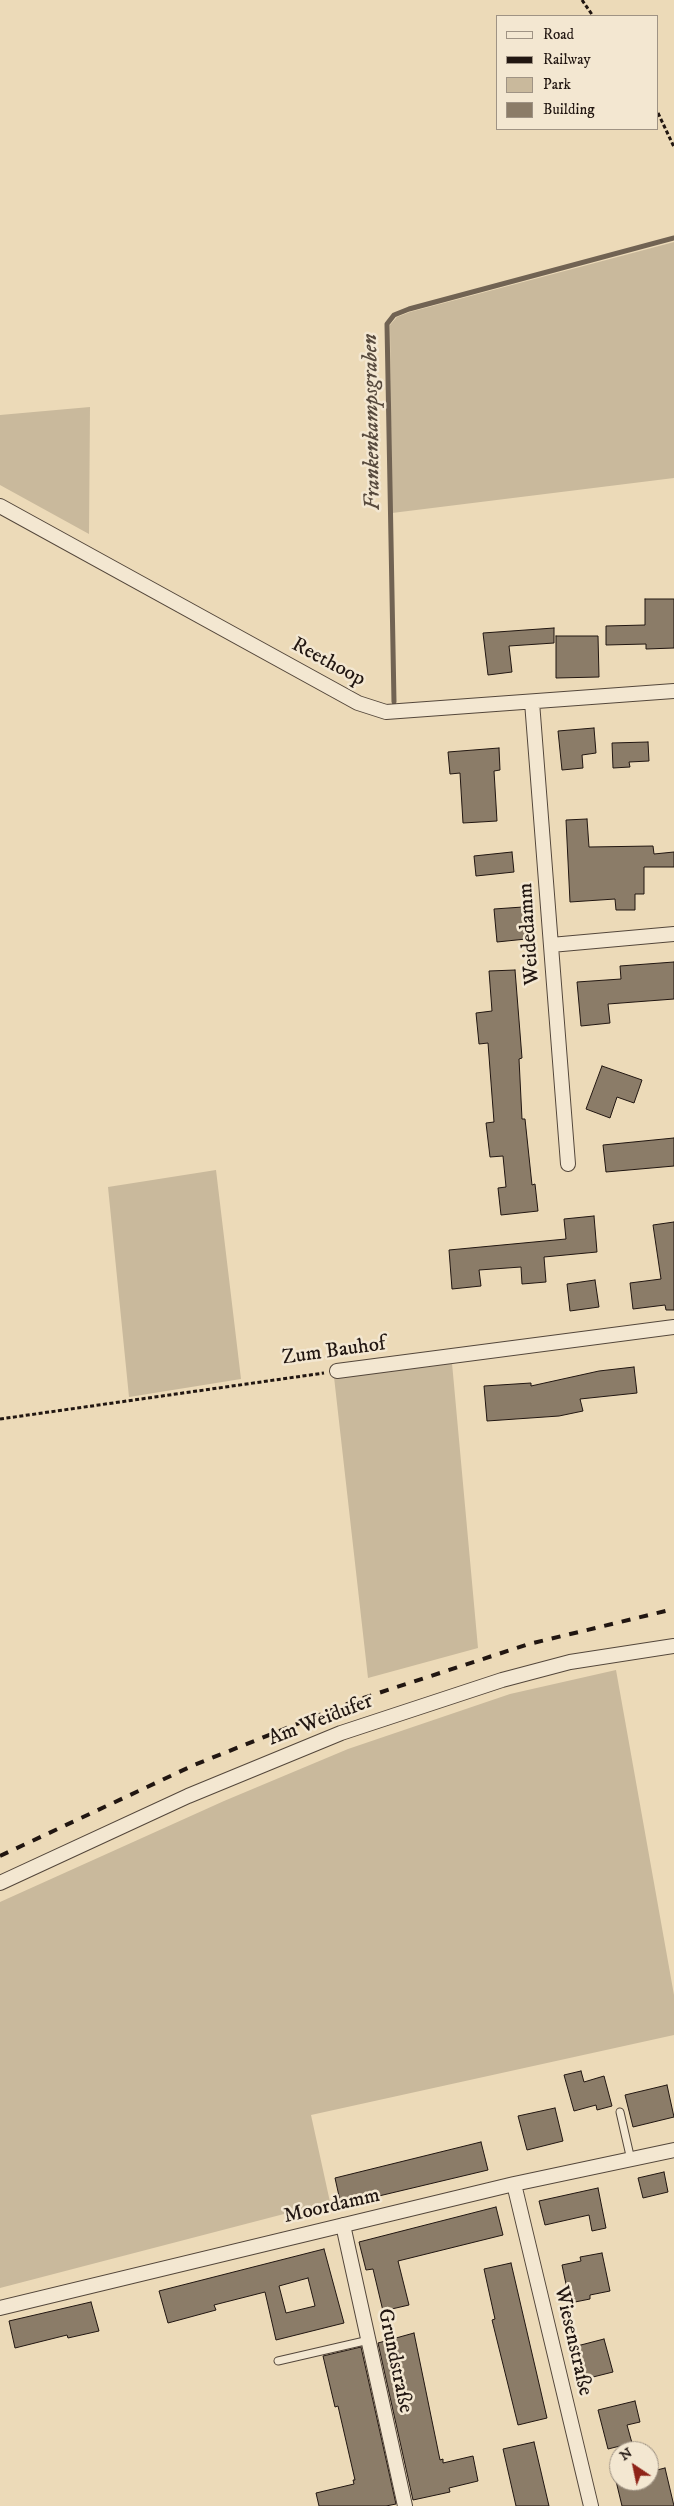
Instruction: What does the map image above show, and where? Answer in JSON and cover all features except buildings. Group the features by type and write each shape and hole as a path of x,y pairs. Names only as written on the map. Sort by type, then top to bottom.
{"street":[{"name":"Reethoop","path":"0,506 358,703 386,712 674,691"},
{"name":"Weidedamm","path":"532,702 568,1164"},
{"path":"551,945 674,934"},
{"name":"Zum Bauhof","path":"337,1371 674,1328"},
{"name":"Am Weidufer","path":"0,1883 188,1796 341,1733 424,1704 570,1662 674,1646"},
{"name":"Moordamm","path":"0,2308 514,2184 674,2150"},
{"name":"Wiesenstraße","path":"514,2184 591,2506"},
{"name":"Grundstraße","path":"343,2225 405,2506"}],"lane":[{"path":"620,2112 631,2160"},
{"path":"278,2361 369,2340"}],"path":[{"path":"582,0 593,15"},
{"path":"659,115 674,147"},
{"name":"Zum Bauhof","path":"0,1419 337,1371"}],"green space":[{"path":"674,242 674,478 392,513 390,325 397,317"},
{"path":"90,407 89,534 0,485 0,415"},
{"path":"216,1170 241,1379 129,1397 108,1187"},
{"path":"452,1363 478,1648 368,1678 334,1377"},
{"path":"616,1670 674,1995 674,2035 311,2115 330,2202 0,2288 0,1902 224,1801 348,1749 510,1694"}],"waterway":[{"name":"Frankenkampsgraben","path":"394,702 387,324 394,315 409,309 674,238"}],"railway":[{"path":"0,1856 194,1765 357,1700 529,1644 674,1609"}]}
